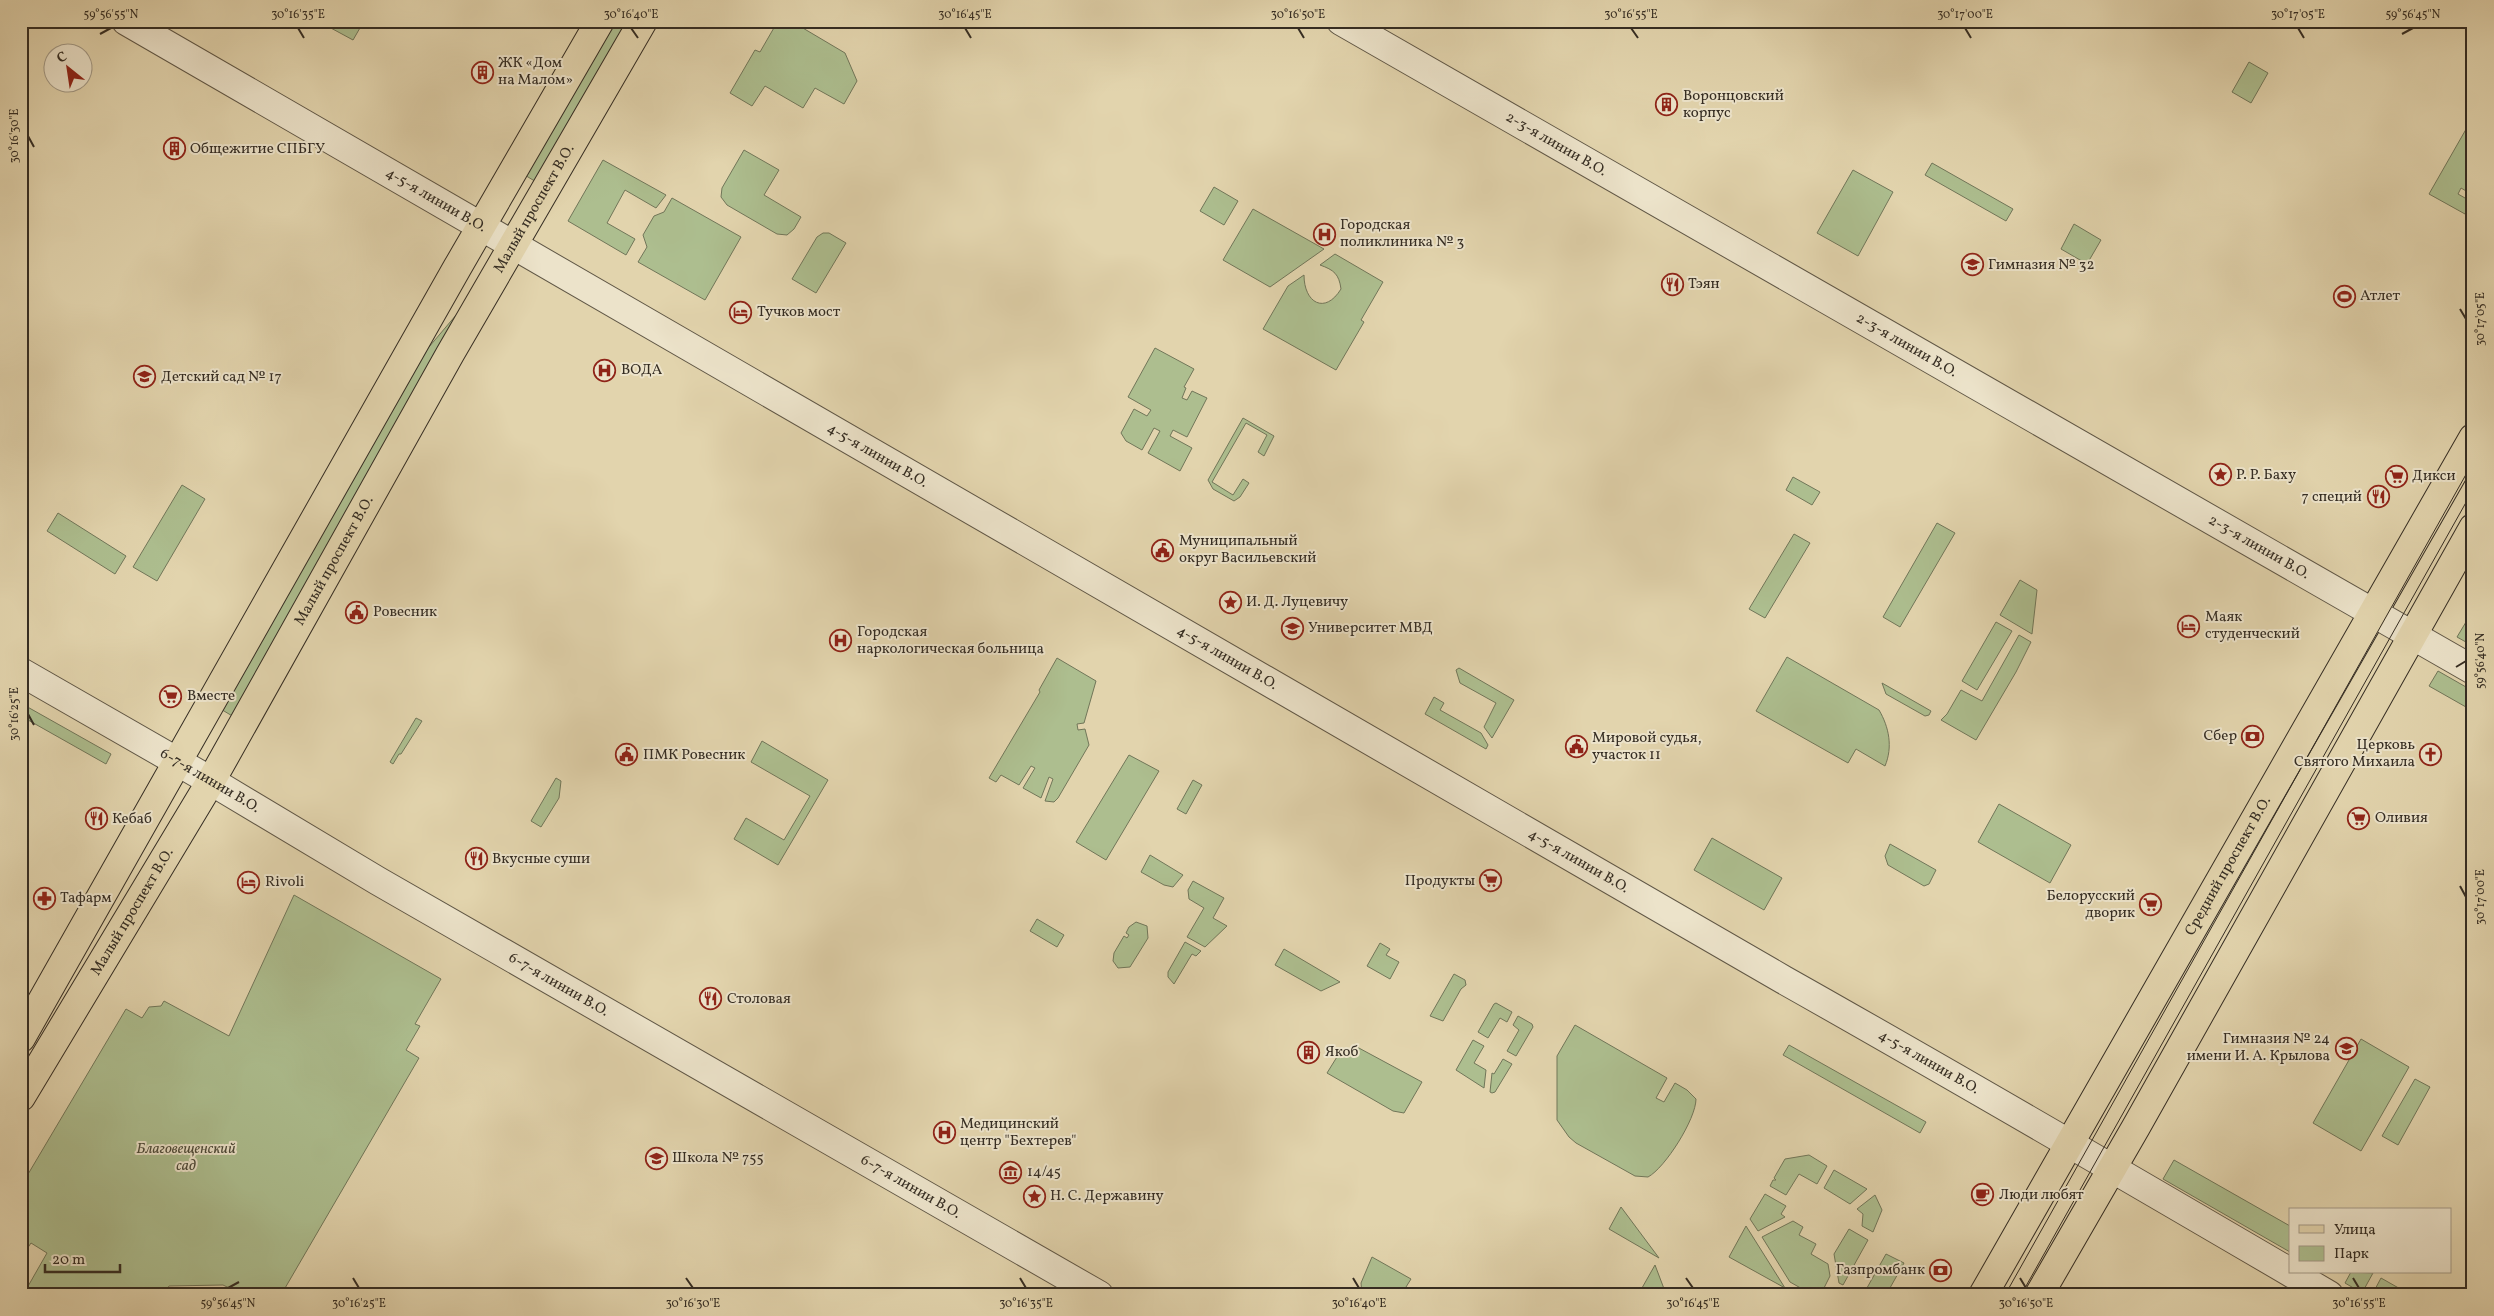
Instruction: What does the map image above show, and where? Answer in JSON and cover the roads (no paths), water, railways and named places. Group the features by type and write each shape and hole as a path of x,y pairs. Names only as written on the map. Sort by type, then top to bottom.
{"main road":[{"name":"Малый проспект В.О.","path":"21,1038 480,227 600,21"},
{"name":"Малый проспект В.О.","path":"21,1097 211,781 513,244 643,21"},
{"name":"Средний проспект В.О.","path":"1983,1295 2224,869 2473,438"},
{"path":"2039,1295 2473,528"}],"street":[{"name":"4-5-я линии В.О.","path":"126,21 2070,1143 2289,1272"},
{"name":"2-3-я линии В.О.","path":"1341,21 2473,670"},
{"name":"6-7-я линии В.О.","path":"21,672 211,781 378,881 1099,1295"},
{"name":"4-5-я линии В.О.","path":"2293,1274 2329,1295"}],"tram line":[{"path":"2005,1295 2473,462"},
{"path":"2021,1295 2473,490"}],"place":[{"name":"ЖК «Дом на Малом»","path":"482,72"},
{"name":"Воронцовский корпус","path":"1667,105"},
{"name":"Общежитие СПБГУ","path":"174,149"},
{"name":"Городская поликлиника № 3","path":"1324,234"},
{"name":"Гимназия № 32","path":"1972,265"},
{"name":"Тэян","path":"1672,284"},
{"name":"Атлет","path":"2344,296"},
{"name":"Тучков мост","path":"741,312"},
{"name":"ВОДА","path":"605,370"},
{"name":"Детский сад № 17","path":"145,377"},
{"name":"Р. Р. Баху","path":"2220,475"},
{"name":"Дикси","path":"2396,476"},
{"name":"7 специй","path":"2378,497"},
{"name":"Муниципальный округ Васильевский","path":"1163,550"},
{"name":"И. Д. Луцевичу","path":"1230,602"},
{"name":"Ровесник","path":"357,612"},
{"name":"Маяк студенческий","path":"2189,626"},
{"name":"Университет МВД","path":"1292,628"},
{"name":"Городская наркологическая больница","path":"841,641"},
{"name":"Вместе","path":"171,696"},
{"name":"Сбер","path":"2253,736"},
{"name":"Мировой судья, участок 11","path":"1576,747"},
{"name":"Церковь Святого Михаила","path":"2431,754"},
{"name":"ПМК Ровесник","path":"627,755"},
{"name":"Оливия","path":"2359,818"},
{"name":"Кебаб","path":"96,819"},
{"name":"Вкусные суши","path":"476,859"},
{"name":"Продукты","path":"1491,881"},
{"name":"Rivoli","path":"249,882"},
{"name":"Тафарм","path":"44,898"},
{"name":"Белорусский дворик","path":"2151,905"},
{"name":"Столовая","path":"711,999"},
{"name":"Гимназия № 24 имени И. А. Крылова","path":"2346,1048"},
{"name":"Якоб","path":"1309,1052"},
{"name":"Медицинский центр \"Бехтерев\"","path":"944,1133"},
{"name":"Школа № 755","path":"656,1158"},
{"name":"14/45","path":"1011,1172"},
{"name":"Люди любят","path":"1983,1195"},
{"name":"Н. С. Державину","path":"1034,1196"},
{"name":"Газпромбанк","path":"1941,1270"}],"park label":[{"name":"Благовещенский сад","path":"186,1158"}]}
